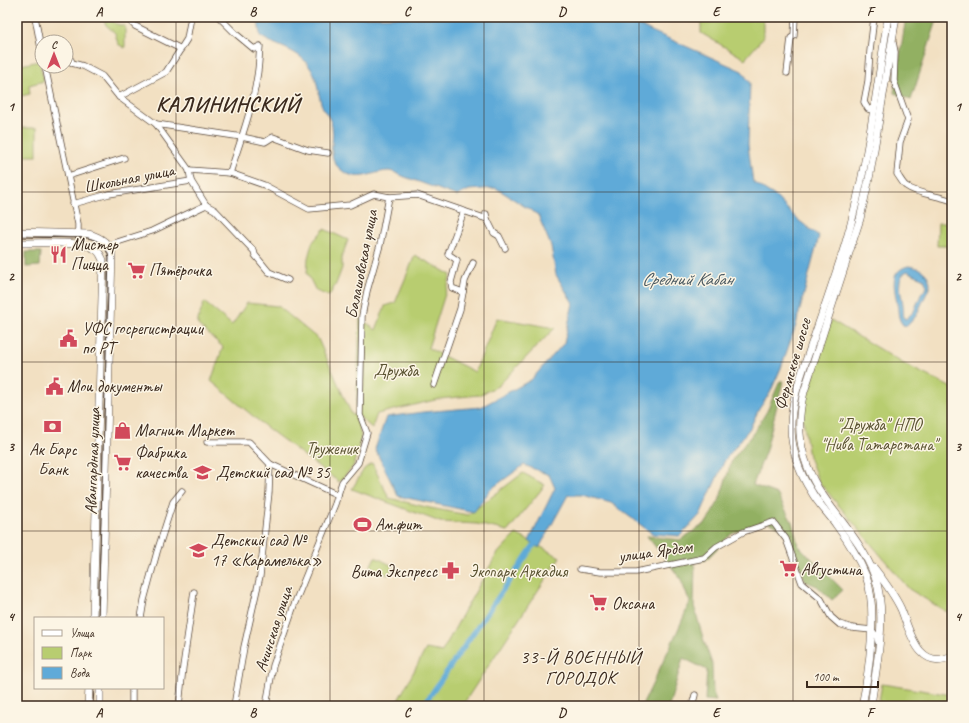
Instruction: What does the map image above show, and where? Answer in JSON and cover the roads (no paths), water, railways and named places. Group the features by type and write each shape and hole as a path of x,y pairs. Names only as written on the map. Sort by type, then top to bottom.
{"main road":[{"name":"Фермское шоссе","path":"862,706 872,630 871,600 866,578 845,538 811,493 805,481 795,454 791,426 795,397 845,244 860,185 888,17"},
{"name":"Фермское шоссе","path":"871,706 881,612 878,588 870,563 851,532 818,488 807,467 800,442 799,416 804,392 860,219 870,174 896,17"},
{"path":"17,232 78,233 97,236 108,244"},
{"name":"Авангардная улица","path":"17,243 78,244 92,247 99,252 103,260 93,617"},
{"name":"Авангардная улица","path":"102,617 112,254 108,244"},
{"path":"870,563 896,600 910,635 922,653 933,658 941,659 952,656"},
{"name":"Фермское шоссе","path":"881,612 886,597 889,596 896,600"},
{"path":"88,706 89,689"},
{"path":"100,689 100,706"}],"street":[{"path":"35,17 38,34"},
{"path":"126,17 135,26 181,48"},
{"path":"119,97 166,72 187,38 191,17"},
{"path":"219,17 254,49 260,46 257,78 242,137 230,173"},
{"path":"787,73 792,38 794,36 795,17"},
{"path":"873,110 868,109 864,102 868,82 874,17"},
{"path":"892,39 895,52 894,81 908,120 900,142 897,174 906,186 952,201"},
{"path":"74,64 83,66 102,76 119,97 156,124 189,170 191,180 206,205 214,210 254,251 269,272 288,280"},
{"path":"47,74 78,224 78,233"},
{"path":"156,124 265,142 273,137 308,150 328,153"},
{"path":"68,176 124,158"},
{"name":"Школьная улица","path":"189,170 230,173 264,185 309,209 350,205 374,194 388,197 418,195 464,211 487,217 494,233 499,236 505,248"},
{"name":"Школьная улица","path":"73,204 109,194 191,180"},
{"name":"Балашовская улица","path":"338,495 342,482 358,463 367,433 360,415 362,316 367,291 380,244 388,197"},
{"path":"108,244 152,231 206,205"},
{"path":"463,292 452,288 451,282 458,260 448,254 464,211"},
{"path":"434,385 460,309 465,281 473,263"},
{"path":"207,442 249,442 270,464 338,495"},
{"path":"234,706 244,647 260,576 269,492 270,464"},
{"path":"141,617 144,600 157,552 173,502 182,491"},
{"name":"Ачинская улица","path":"266,706 273,666 294,605 338,495"},
{"name":"улица Ярдем","path":"580,569 600,572 636,572 704,558 716,547 743,532 773,522 786,539 802,583 821,599 831,617 839,624 852,628 872,630"},
{"path":"179,706 182,667 194,592"},
{"path":"872,630 877,637 878,644"},
{"path":"132,689 132,705"},
{"path":"692,706 695,695"}],"water":[{"name":"Средний Кабан","path":"258,17 586,17 592,20 631,22 742,71 750,83 748,145 753,182 775,196 797,219 819,236 796,325 781,368 770,393 759,409 750,428 725,460 700,515 680,536 653,534 611,503 582,495 568,495 539,548 529,541 555,488 549,475 524,465 491,489 474,512 398,496 375,449 386,417 481,407 531,380 564,343 573,303 556,275 551,246 538,215 496,188 469,190 457,196 388,171 366,176 356,176 344,172 338,167 332,155 333,136 331,122 322,106 316,79 312,70 304,60 293,52 260,36"},
{"path":"908,266 920,269 926,274 930,281 930,286 916,316 907,326 903,325 899,317 894,287 895,276 902,269","holes":["907,271 924,279 927,287 922,292 914,311 906,319 904,318 900,287 901,278"]}],"waterway":[{"path":"423,706 534,545"}],"tram line":[{"path":"17,237 88,238 102,245 109,258 98,617"},
{"path":"93,706 94,689"}],"place":[{"name":"Мистер Пицца","path":"58,254"},
{"name":"Пятёрочка","path":"136,270"},
{"name":"УФС госрегистрации по РТ","path":"69,338"},
{"name":"Мои документы","path":"54,386"},
{"name":"Ак Барс Банк","path":"53,427"},
{"name":"Магнит Маркет","path":"122,430"},
{"name":"Фабрика качества","path":"122,462"},
{"name":"Детский сад № 35","path":"203,472"},
{"name":"Ам.фит","path":"362,524"},
{"name":"Детский сад № 17 «Карамелька»","path":"198,550"},
{"name":"Августина","path":"788,569"},
{"name":"Вита Экспресс","path":"450,571"},
{"name":"Оксана","path":"599,603"}],"district":[{"name":"КАЛИНИНСКИЙ","path":"228,104"},
{"name":"33-Й ВОЕННЫЙ ГОРОДОК","path":"581,667"}],"park label":[{"name":"Дружба","path":"396,370"},
{"name":"\"Дружба\" НПО \"Нива Татарстана\"","path":"879,434"},
{"name":"Труженик","path":"332,448"},
{"name":"Экопарк Аркадия","path":"518,571"}]}
